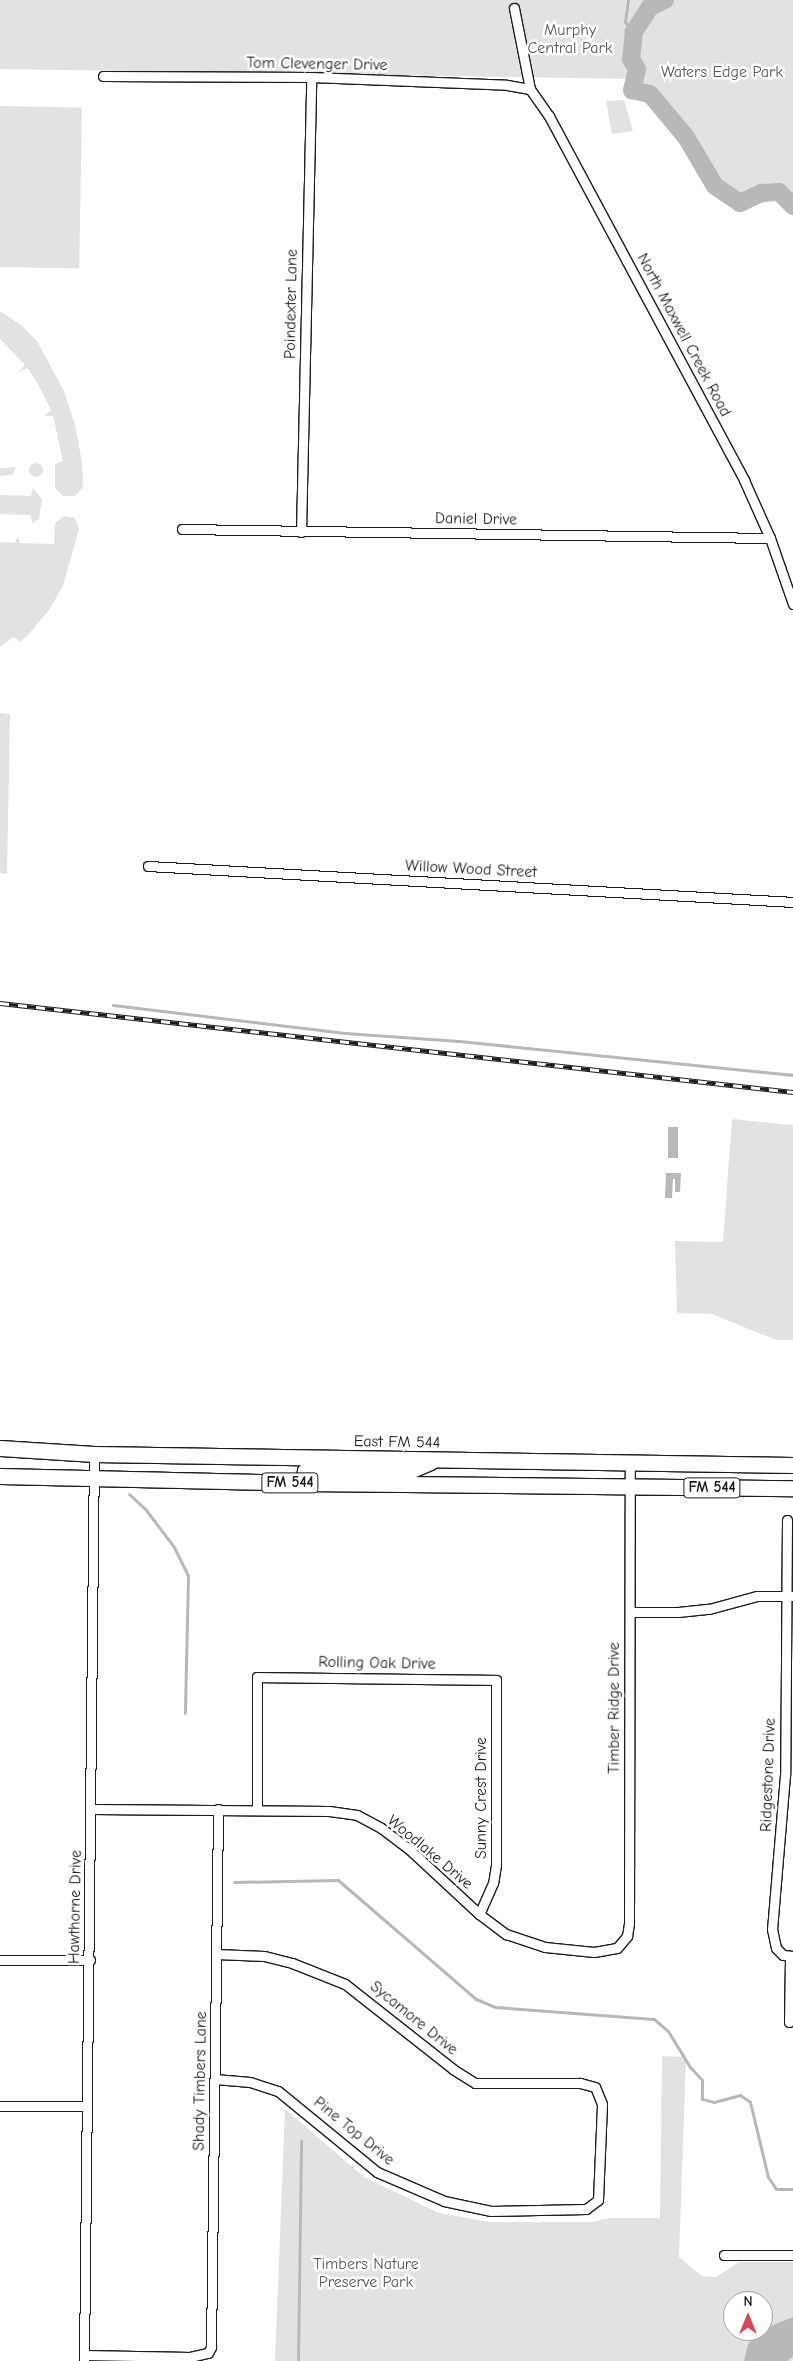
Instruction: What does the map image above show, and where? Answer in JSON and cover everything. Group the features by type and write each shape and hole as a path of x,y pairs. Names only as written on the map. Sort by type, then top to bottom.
{"main road":[{"name":"East FM 544","path":"0,1448 94,1454 630,1464 793,1465"},
{"path":"303,1484 305,1471 409,1471 436,1460"},
{"name":"FM 544","path":"0,1476 94,1480 303,1484 793,1488"}],"street":[{"path":"514,8 530,89"},
{"name":"Tom Clevenger Drive","path":"103,76 311,77 507,84 530,89"},
{"name":"Poindexter Lane","path":"301,532 311,77"},
{"name":"North Maxwell Creek Road","path":"530,89 549,116 652,305 744,480 770,538 793,604"},
{"name":"Daniel Drive","path":"182,529 770,538"},
{"name":"Willow Wood Street","path":"148,866 793,902"},
{"name":"Hawthorne Drive","path":"84,2358 92,1809 94,1454"},
{"name":"Timber Ridge Drive","path":"617,1948 627,1936 629,1923 630,1464"},
{"name":"Ridgestone Drive","path":"788,1520 790,1596 789,1775 772,1929 776,1948 791,1956 789,2022"},
{"path":"630,1612 678,1612 709,1609 757,1596 790,1596"},
{"name":"Rolling Oak Drive","path":"257,1810 257,1677 496,1680"},
{"name":"Sunny Crest Drive","path":"479,1914 493,1883 496,1865 496,1680"},
{"name":"Woodlake Drive","path":"92,1809 329,1811 358,1815 381,1828 410,1850 479,1914 506,1934 546,1947 594,1952 617,1948"},
{"name":"Shady Timbers Lane","path":"84,2358 190,2357 208,2353 212,2337 218,1810"},
{"name":"Sycamore Drive","path":"216,1954 264,1956 292,1963 344,1984 453,2069 476,2083 580,2083 595,2087 602,2104 599,2194 594,2205"},
{"path":"0,1960 90,1960"},
{"name":"Pine Top Drive","path":"215,2078 250,2082 278,2091 377,2172 398,2184 444,2201 491,2211 586,2208 594,2205"},
{"path":"0,2106 87,2106"},
{"path":"724,2255 793,2255"}],"green space":[{"name":"Murphy Central Park","path":"0,0 793,0 793,206 779,192 761,193 740,203 715,186 686,137 650,94 632,90 634,79 0,69"},
{"path":"624,100 633,131 612,134 606,101"},
{"path":"0,106 82,107 79,268 0,267"},
{"path":"0,311 21,325 37,341 64,391 75,425 82,462 83,487 75,496 63,496 55,488 55,464 63,461 53,416 44,416 51,410 39,386 28,368 19,371 25,365 0,339"},
{"path":"33,463 39,463 43,470 39,477 33,477 29,473 29,467"},
{"path":"16,467 12,475 0,476 0,468"},
{"path":"33,488 42,499 39,519 32,523 31,515 0,514 0,495 31,496"},
{"path":"64,516 75,518 79,529 63,586 49,610 28,635 20,642 14,637 0,647 0,542 15,543 18,535 19,543 54,544 55,523"},
{"path":"0,713 10,714 7,874 0,873"},
{"path":"732,1119 793,1125 793,1340 776,1340 712,1314 677,1313 675,1241 723,1242"},
{"name":"Timbers Nature Preserve Park","path":"662,2056 686,2057 679,2257 702,2276 716,2277 739,2262 793,2262 793,2361 275,2361 285,2109 364,2177 439,2213 490,2222 593,2222 609,2218 660,2218"}],"shaded area":[{"path":"668,1127 678,1127 678,1158 668,1158"},
{"path":"666,1173 681,1173 680,1192 675,1192 675,1179 673,1179 672,1198 665,1198"},
{"path":"793,2317 793,2356 787,2361 744,2361 751,2341 773,2341 773,2325"}],"waterway":[{"path":"628,0 625,22 634,32"},
{"path":"665,0 650,7 634,32 631,59 637,69 632,90 650,94 686,137 715,186 740,203 761,193 779,192 793,206"},
{"path":"113,1005 345,1033 459,1041 793,1075"},
{"path":"129,1494 146,1510 174,1547 188,1576 185,1713"},
{"path":"234,1882 338,1880 476,1999 495,2007 654,2019 668,2031 690,2067 702,2080 702,2099 714,2102 740,2095 750,2102 768,2177 776,2189 793,2189"},
{"path":"298,2361 301,2141"}],"railway":[{"path":"0,1003 793,1092"}],"park label":[{"name":"Waters Edge Park","path":"722,72"}]}
